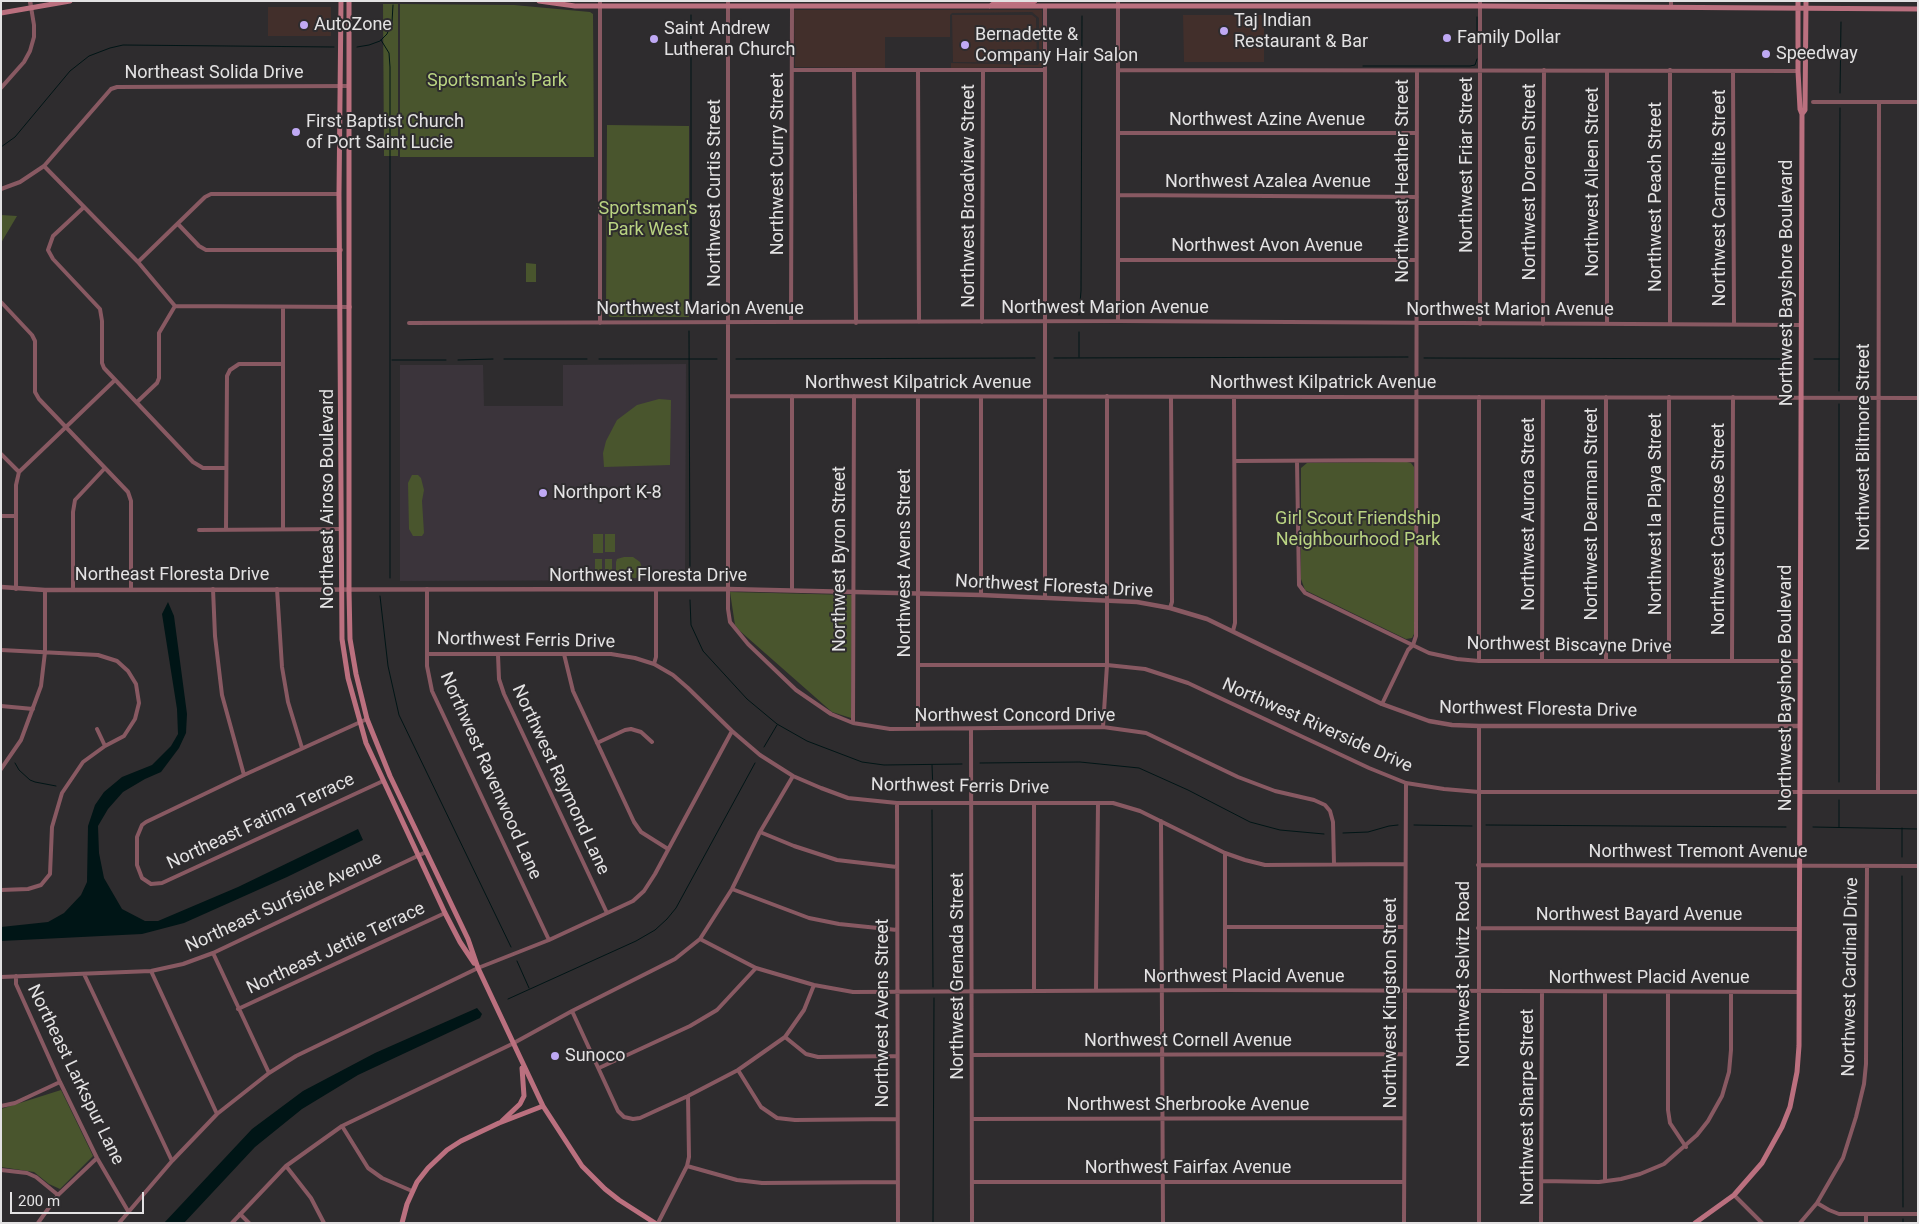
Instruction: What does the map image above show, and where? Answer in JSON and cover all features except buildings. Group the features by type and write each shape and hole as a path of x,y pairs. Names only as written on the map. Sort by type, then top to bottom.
{"main road":[{"path":"1,13 30,4 70,1"},
{"name":"Northeast Airoso Boulevard","path":"341,1 342,639 348,678 359,722 383,781 420,855 445,913 460,942 478,968"},
{"name":"Northeast Airoso Boulevard","path":"349,1 350,639 367,719 426,852 468,940 478,968 512,1044 543,1106 582,1166 605,1189 636,1212 657,1223"},
{"path":"539,1 575,6 600,4 728,4 792,7 854,4 990,7 1118,4 1671,4 1798,9 1918,9"},
{"path":"990,7 996,2 1035,1"},
{"name":"Northwest Bayshore Boulevard","path":"1695,1223 1734,1195 1762,1163 1774,1144 1790,1107 1797,1072 1799,1046 1802,114 1800,109 1798,70 1798,1"},
{"name":"Northwest Bayshore Boulevard","path":"1802,114 1805,110 1806,1"},
{"path":"499,1123 520,1104 524,1096 521,1062"},
{"path":"402,1223 412,1191 428,1168 447,1150 461,1141 499,1123 543,1106"}],"street":[{"path":"1,88 24,62 30,51 34,37 34,25 30,4"},
{"path":"600,4 600,322"},
{"name":"Northwest Curtis Street","path":"728,4 728,589"},
{"path":"1118,4 1118,322"},
{"name":"Northwest Friar Street","path":"1480,4 1480,324"},
{"name":"Northwest Curry Street","path":"791,322 792,7"},
{"path":"1045,7 1045,598"},
{"path":"792,70 1044,70"},
{"path":"854,70 856,322"},
{"path":"918,70 919,322"},
{"name":"Northwest Broadview Street","path":"982,322 983,70"},
{"path":"1118,70 1798,70"},
{"name":"Northwest Doreen Street","path":"1543,324 1544,70"},
{"name":"Northwest Peach Street","path":"1670,70 1670,324"},
{"name":"Northwest Heather Street","path":"1382,704 1416,636 1417,71"},
{"name":"Northwest Aileen Street","path":"1607,71 1608,324"},
{"name":"Northwest Carmelite Street","path":"1733,71 1734,324"},
{"name":"Northeast Solida Drive","path":"1,189 20,182 44,166 111,89 118,87 349,86"},
{"path":"1813,102 1918,102"},
{"name":"Northwest Biltmore Street","path":"1878,792 1879,102"},
{"name":"Northwest Azine Avenue","path":"1118,133 1417,133"},
{"path":"44,166 83,208 138,262 175,306 350,307"},
{"path":"138,262 205,197 214,193 340,194"},
{"name":"Northwest Azalea Avenue","path":"1118,195 1417,196"},
{"path":"83,208 53,236 48,250 53,259 100,309 102,315 103,366 193,462 203,468 226,468"},
{"path":"178,224 199,246 206,250 340,250"},
{"name":"Northwest Avon Avenue","path":"1118,260 1416,260"},
{"path":"1,302 32,335 35,341 35,392 39,399 128,492 131,501 131,590"},
{"path":"137,402 157,383 159,378 159,333 175,306"},
{"path":"283,307 283,529"},
{"name":"Northwest Marion Avenue","path":"409,323 1118,322 1801,325"},
{"path":"226,530 227,376 230,370 239,364 283,364"},
{"path":"16,589 15,516 16,485 19,472 115,380"},
{"name":"Northwest Kilpatrick Avenue","path":"728,396 1918,398"},
{"path":"792,396 792,590"},
{"name":"Northwest Byron Street","path":"853,722 854,396"},
{"path":"1103,727 1107,665 1107,396"},
{"name":"Northwest Avens Street","path":"918,397 918,728"},
{"path":"981,397 981,595"},
{"path":"1170,608 1172,602 1171,397"},
{"path":"1233,631 1235,623 1234,397"},
{"path":"1479,397 1479,661"},
{"name":"Northwest Dearman Street","path":"1606,397 1606,661"},
{"name":"Northwest la Playa Street","path":"1669,397 1669,661"},
{"name":"Northwest Camrose Street","path":"1732,661 1733,397"},
{"name":"Northwest Aurora Street","path":"1542,661 1543,398"},
{"path":"1,454 19,472"},
{"path":"1235,461 1416,460"},
{"name":"Northwest Biscayne Drive","path":"1297,461 1299,585 1306,593 1429,653 1457,659 1479,661 1800,661"},
{"path":"73,589 75,500 105,468"},
{"path":"1,516 15,516"},
{"path":"199,530 341,529"},
{"name":"Northeast Floresta Drive","path":"1,587 45,590 342,588"},
{"name":"Northwest Floresta Drive","path":"342,588 349,590 792,590 918,595 981,595 1137,602 1170,608 1207,619 1382,704 1429,721 1452,725 1479,726 1800,726"},
{"path":"213,589 214,636 222,695 244,775 367,719"},
{"path":"277,589 282,667 288,702 302,748"},
{"name":"Northwest Ravenwood Lane","path":"427,589 428,675 432,691 549,940"},
{"path":"654,664 656,657 656,589"},
{"name":"Northwest Concord Drive","path":"728,589 730,622 748,644 796,690 831,714 853,722 890,729 1103,727 1146,733 1238,777 1275,791 1314,800 1325,805 1330,811 1334,822 1334,864"},
{"path":"1,769 21,740 41,686 45,652 45,590"},
{"path":"1,650 98,654 118,661 128,671 136,684 139,704 135,719 124,736 104,746 83,762 62,793 52,827 50,874 41,885 28,889 1,890"},
{"name":"Northwest Ferris Drive","path":"427,654 611,654 635,658 654,664 673,675 732,732 760,755 792,776 848,798 897,803 1034,802 1098,803 1126,806 1140,810 1225,853 1265,865 1405,864"},
{"path":"564,654 573,691 634,822 642,832 668,849"},
{"name":"Northwest Raymond Lane","path":"498,655 498,679 504,694 607,913"},
{"name":"Northwest Riverside Drive","path":"919,665 1107,665 1145,669 1188,683 1369,768 1406,783 1444,790 1478,792 1918,792"},
{"path":"1,706 33,709"},
{"name":"Northwest Selvitz Road","path":"1479,726 1479,1223"},
{"path":"97,729 104,746"},
{"path":"597,743 631,729 641,732 652,742"},
{"name":"Northwest Grenada Street","path":"971,729 972,1223"},
{"path":"119,1223 217,1114 269,1073 296,1056 478,968 549,940 633,901 644,891 732,732"},
{"name":"Northeast Fatima Terrace","path":"244,775 142,825 137,837 137,864 142,878 151,884 162,883 383,781"},
{"path":"232,1223 286,1166 342,1126 512,1044 572,1011 675,959 700,939 732,889 760,832 792,776"},
{"name":"Northwest Kingston Street","path":"1404,1223 1406,783"},
{"path":"1034,802 1034,991"},
{"name":"Northwest Avens Street","path":"897,803 898,1223"},
{"path":"1096,990 1098,803"},
{"path":"1161,821 1163,1223"},
{"path":"760,832 836,860 897,867"},
{"name":"Northeast Surfside Avenue","path":"1,977 151,971 183,964 213,953 426,852"},
{"path":"1225,853 1225,990"},
{"name":"Northwest Tremont Avenue","path":"1478,865 1918,866"},
{"name":"Northwest Cardinal Drive","path":"1800,1223 1817,1203 1843,1158 1864,1084 1866,1064 1867,866"},
{"path":"732,889 809,918 839,924 897,930"},
{"name":"Northeast Jettie Terrace","path":"238,1009 445,913"},
{"path":"1226,927 1404,927"},
{"name":"Northwest Bayard Avenue","path":"1478,928 1799,929"},
{"name":"Northwest Placid Avenue","path":"700,939 756,968 814,985 853,992 1096,990 1798,992"},
{"path":"213,953 269,1073"},
{"path":"599,1068 690,1026 717,1010 756,968"},
{"path":"151,971 217,1114"},
{"path":"84,974 172,1162"},
{"name":"Northeast Larkspur Lane","path":"16,976 16,984 60,1082 98,1158 128,1211"},
{"path":"572,1011 618,1110 624,1117 633,1119 640,1118 688,1096 738,1070 785,1037 804,1010 814,985"},
{"name":"Northwest Sharpe Street","path":"1541,1223 1542,992"},
{"path":"1605,992 1605,1181"},
{"path":"1668,992 1668,1110 1670,1123 1686,1147"},
{"path":"1542,1181 1605,1181 1621,1179 1664,1164 1686,1147 1708,1121 1722,1096 1729,1072 1732,1050 1731,992"},
{"path":"785,1037 806,1054 818,1057 897,1056"},
{"name":"Northwest Cornell Avenue","path":"972,1055 1404,1054"},
{"path":"738,1070 762,1107 778,1118 795,1120 897,1119"},
{"path":"1,1100 3,1106 15,1103 60,1082"},
{"path":"657,1223 687,1166 689,1157 688,1096"},
{"name":"Northwest Sherbrooke Avenue","path":"972,1119 1404,1118"},
{"path":"342,1126 368,1168 382,1178 412,1191"},
{"path":"38,1223 58,1195 98,1158"},
{"path":"286,1166 311,1198 324,1223"},
{"path":"687,1166 737,1180 762,1183 898,1182"},
{"path":"1,1170 27,1173 36,1177 58,1195"},
{"name":"Northwest Fairfax Avenue","path":"972,1182 1404,1182"},
{"path":"1734,1195 1762,1223"},
{"path":"1817,1203 1839,1214 1918,1214"},
{"path":"240,1214 249,1223"},
{"path":"1866,1215 1866,1223"}],"shaded area":[{"path":"268,7 331,7 331,36 268,36"},
{"path":"794,10 1042,10 1042,67 951,68 951,63 1038,65 1039,18 1032,12 952,13 950,15 950,37 885,37 885,68 795,67"},
{"path":"952,15 1032,15 1036,18 1037,63 953,62"},
{"path":"1183,15 1264,15 1264,62 1184,62"},
{"name":"Northport K-8","path":"686,364 685,580 400,581 400,365 483,365 484,406 563,406 563,365"},
{"path":"168,602 174,616 187,714 186,733 179,748 161,772 123,792 108,809 98,826 99,853 104,878 122,909 145,921 158,921 238,887 358,829 363,840 287,877 184,923 142,934 1,941 1,927 48,922 64,913 81,895 87,882 88,826 95,805 104,792 122,777 152,765 171,746 178,734 177,709 162,614"},
{"path":"477,1008 482,1014 480,1018 358,1075 302,1109 255,1147 184,1223 164,1223 252,1129 303,1091 375,1053"}],"green space":[{"path":"383,4 398,4 398,156 384,156"},
{"name":"Sportsman's Park","path":"400,4 514,5 590,12 593,14 594,157 400,157"},
{"name":"Sportsman's Park West","path":"607,125 689,126 689,317 610,317 606,313"},
{"path":"1,215 17,216 1,243"},
{"path":"526,263 536,264 536,282 526,282"},
{"path":"659,399 671,400 670,465 604,467 603,453 606,441 617,420 637,405"},
{"name":"Girl Scout Friendship Neighbourhood Park","path":"1407,462 1411,463 1414,467 1414,634 1412,638 1406,639 1305,590 1301,579 1301,468 1307,463"},
{"path":"412,475 418,475 421,478 424,490 422,501 424,533 422,536 413,536 409,529 408,483"},
{"path":"593,534 603,534 603,553 593,553"},
{"path":"605,534 615,534 615,552 605,552"},
{"path":"633,557 640,562 643,571 641,576 626,579 619,577 616,573 616,562 617,559"},
{"path":"595,559 602,559 602,574 595,574"},
{"path":"605,559 612,559 612,574 605,574"},
{"path":"730,592 852,595 851,718 832,712 740,631 735,625"},
{"path":"61,1090 93,1156 60,1189 49,1184 34,1172 1,1167 1,1109"}],"waterway":[{"path":"357,47 380,41 387,34 392,22 393,5"},
{"path":"691,15 691,316"},
{"path":"1079,315 1081,291 1082,16"},
{"path":"1477,17 1477,43"},
{"path":"1840,93 1841,22"},
{"path":"381,40 389,53 390,67 390,578"},
{"path":"1,147 15,137 70,71 89,56 110,48 123,45 334,47"},
{"path":"1363,66 1470,66 1475,65 1477,59"},
{"path":"1839,391 1840,108"},
{"path":"689,331 690,575"},
{"path":"1079,332 1079,357"},
{"path":"1054,358 1408,357"},
{"path":"736,359 1035,358"},
{"path":"1424,358 1789,359"},
{"path":"458,360 493,359"},
{"path":"504,359 587,359"},
{"path":"599,359 717,359"},
{"path":"1814,359 1839,359"},
{"path":"392,360 446,360"},
{"path":"1839,404 1839,782"},
{"path":"380,596 388,666 399,715 511,947"},
{"path":"690,600 691,625 703,651 747,699 777,724 807,741 862,762 884,765 962,764"},
{"path":"764,747 777,725"},
{"path":"980,763 1080,762 1139,768 1188,790 1250,822 1280,830 1324,834"},
{"path":"15,763 19,770 30,780 56,786"},
{"path":"508,999 636,941 655,930 667,919 676,908 755,763"},
{"path":"932,765 933,791"},
{"path":"1839,800 1839,827"},
{"path":"932,810 933,987"},
{"path":"1343,833 1368,832 1398,825"},
{"path":"1414,825 1472,826"},
{"path":"1486,825 1786,827"},
{"path":"1813,827 1918,829"},
{"path":"1902,828 1902,857"},
{"path":"1902,876 1903,1207"},
{"path":"517,961 529,988"},
{"path":"933,1223 934,998"}],"place":[{"name":"AutoZone","path":"304,25"},
{"name":"Taj Indian Restaurant & Bar","path":"1224,31"},
{"name":"Family Dollar","path":"1447,38"},
{"name":"Saint Andrew Lutheran Church","path":"654,39"},
{"name":"Bernadette & Company Hair Salon","path":"965,45"},
{"name":"Speedway","path":"1766,54"},
{"name":"First Baptist Church of Port Saint Lucie","path":"296,132"},
{"name":"Northport K-8","path":"543,493"},
{"name":"Sunoco","path":"555,1056"}]}
